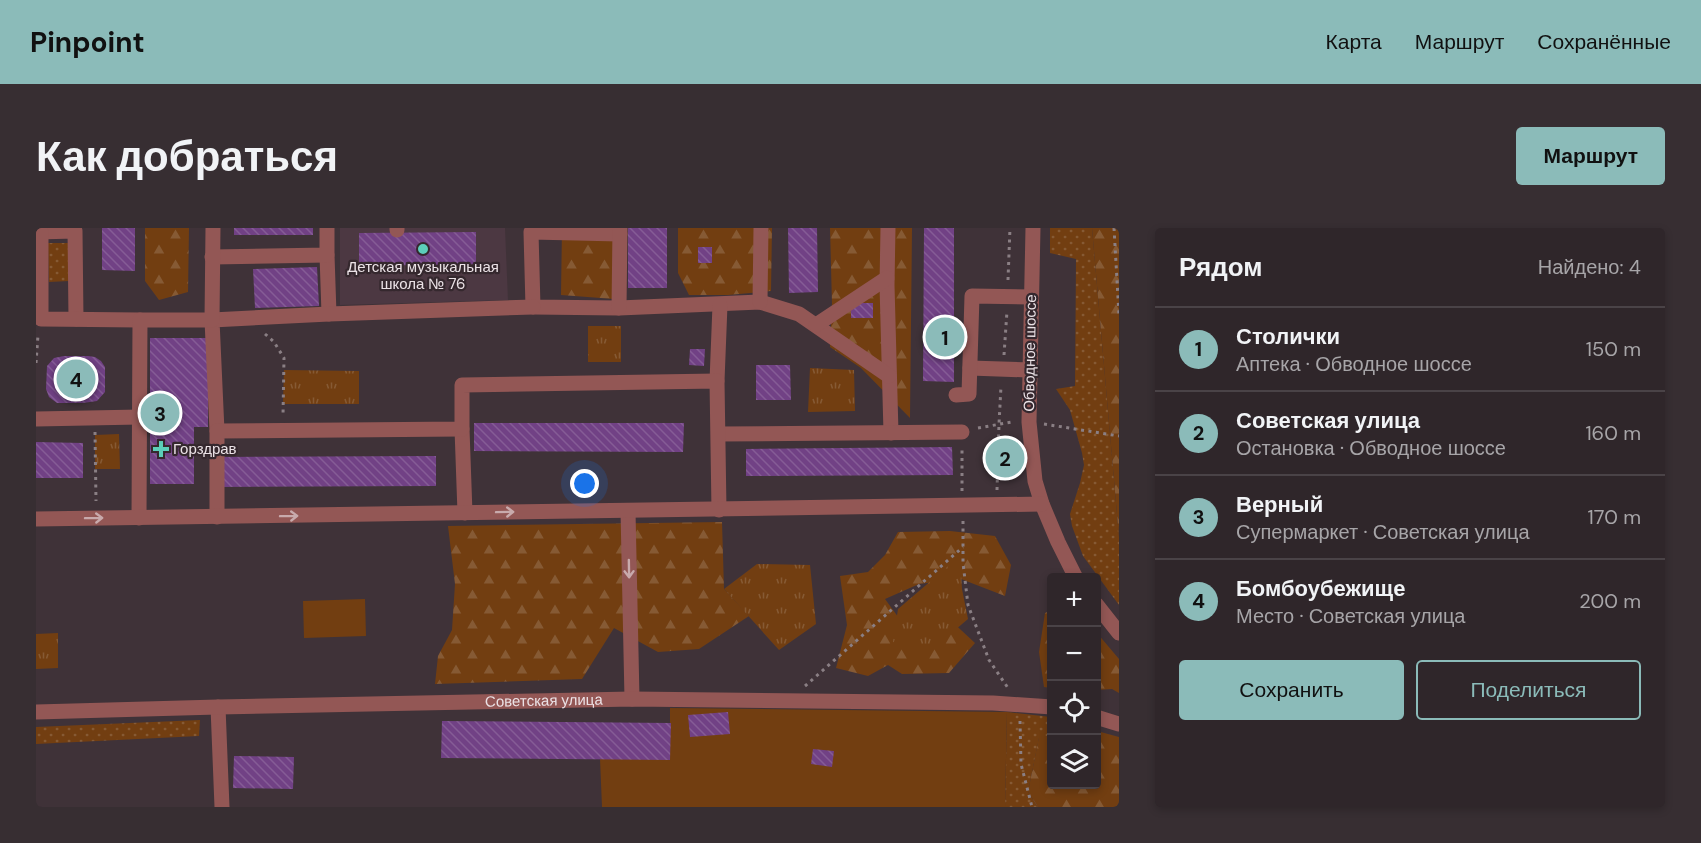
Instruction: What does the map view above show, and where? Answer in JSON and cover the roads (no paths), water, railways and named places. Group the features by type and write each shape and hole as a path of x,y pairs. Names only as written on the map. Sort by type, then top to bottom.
{"street":[{"path":"213,228 212,320 217,517"},
{"path":"327,228 329,314"},
{"path":"760,228 760,302"},
{"path":"888,228 891,433"},
{"name":"Обводное шоссе","path":"1033,228 1029,422 1035,481 1058,542 1074,573"},
{"path":"76,319 75,230 39,232 41,319 212,320 533,307 619,308 760,302 799,314 889,376"},
{"path":"533,307 531,232 620,231 619,308"},
{"path":"212,257 327,255"},
{"path":"816,325 887,278"},
{"path":"956,395 969,394 972,296 1031,297"},
{"path":"719,510 717,381 720,305"},
{"path":"139,518 140,320"},
{"path":"970,368 1029,369"},
{"path":"465,513 462,385 717,381"},
{"path":"36,419 140,417"},
{"path":"216,431 462,429"},
{"path":"718,434 962,432"},
{"path":"36,519 1042,504"},
{"path":"628,511 632,699"},
{"path":"1101,610 1119,633"},
{"name":"Советская улица","path":"36,712 632,699 993,703 1047,707"},
{"path":"218,707 222,807"},
{"path":"1101,719 1119,724"}],"place":[{"name":"Детская музыкальная школа № 76","path":"423,249"},
{"name":"Столички","path":"945,337"},
{"name":"Бомбоубежище","path":"76,379"},
{"name":"Верный","path":"160,413"},
{"name":"Горздрав","path":"161,449"},
{"name":"Советская улица","path":"1005,458"}]}
